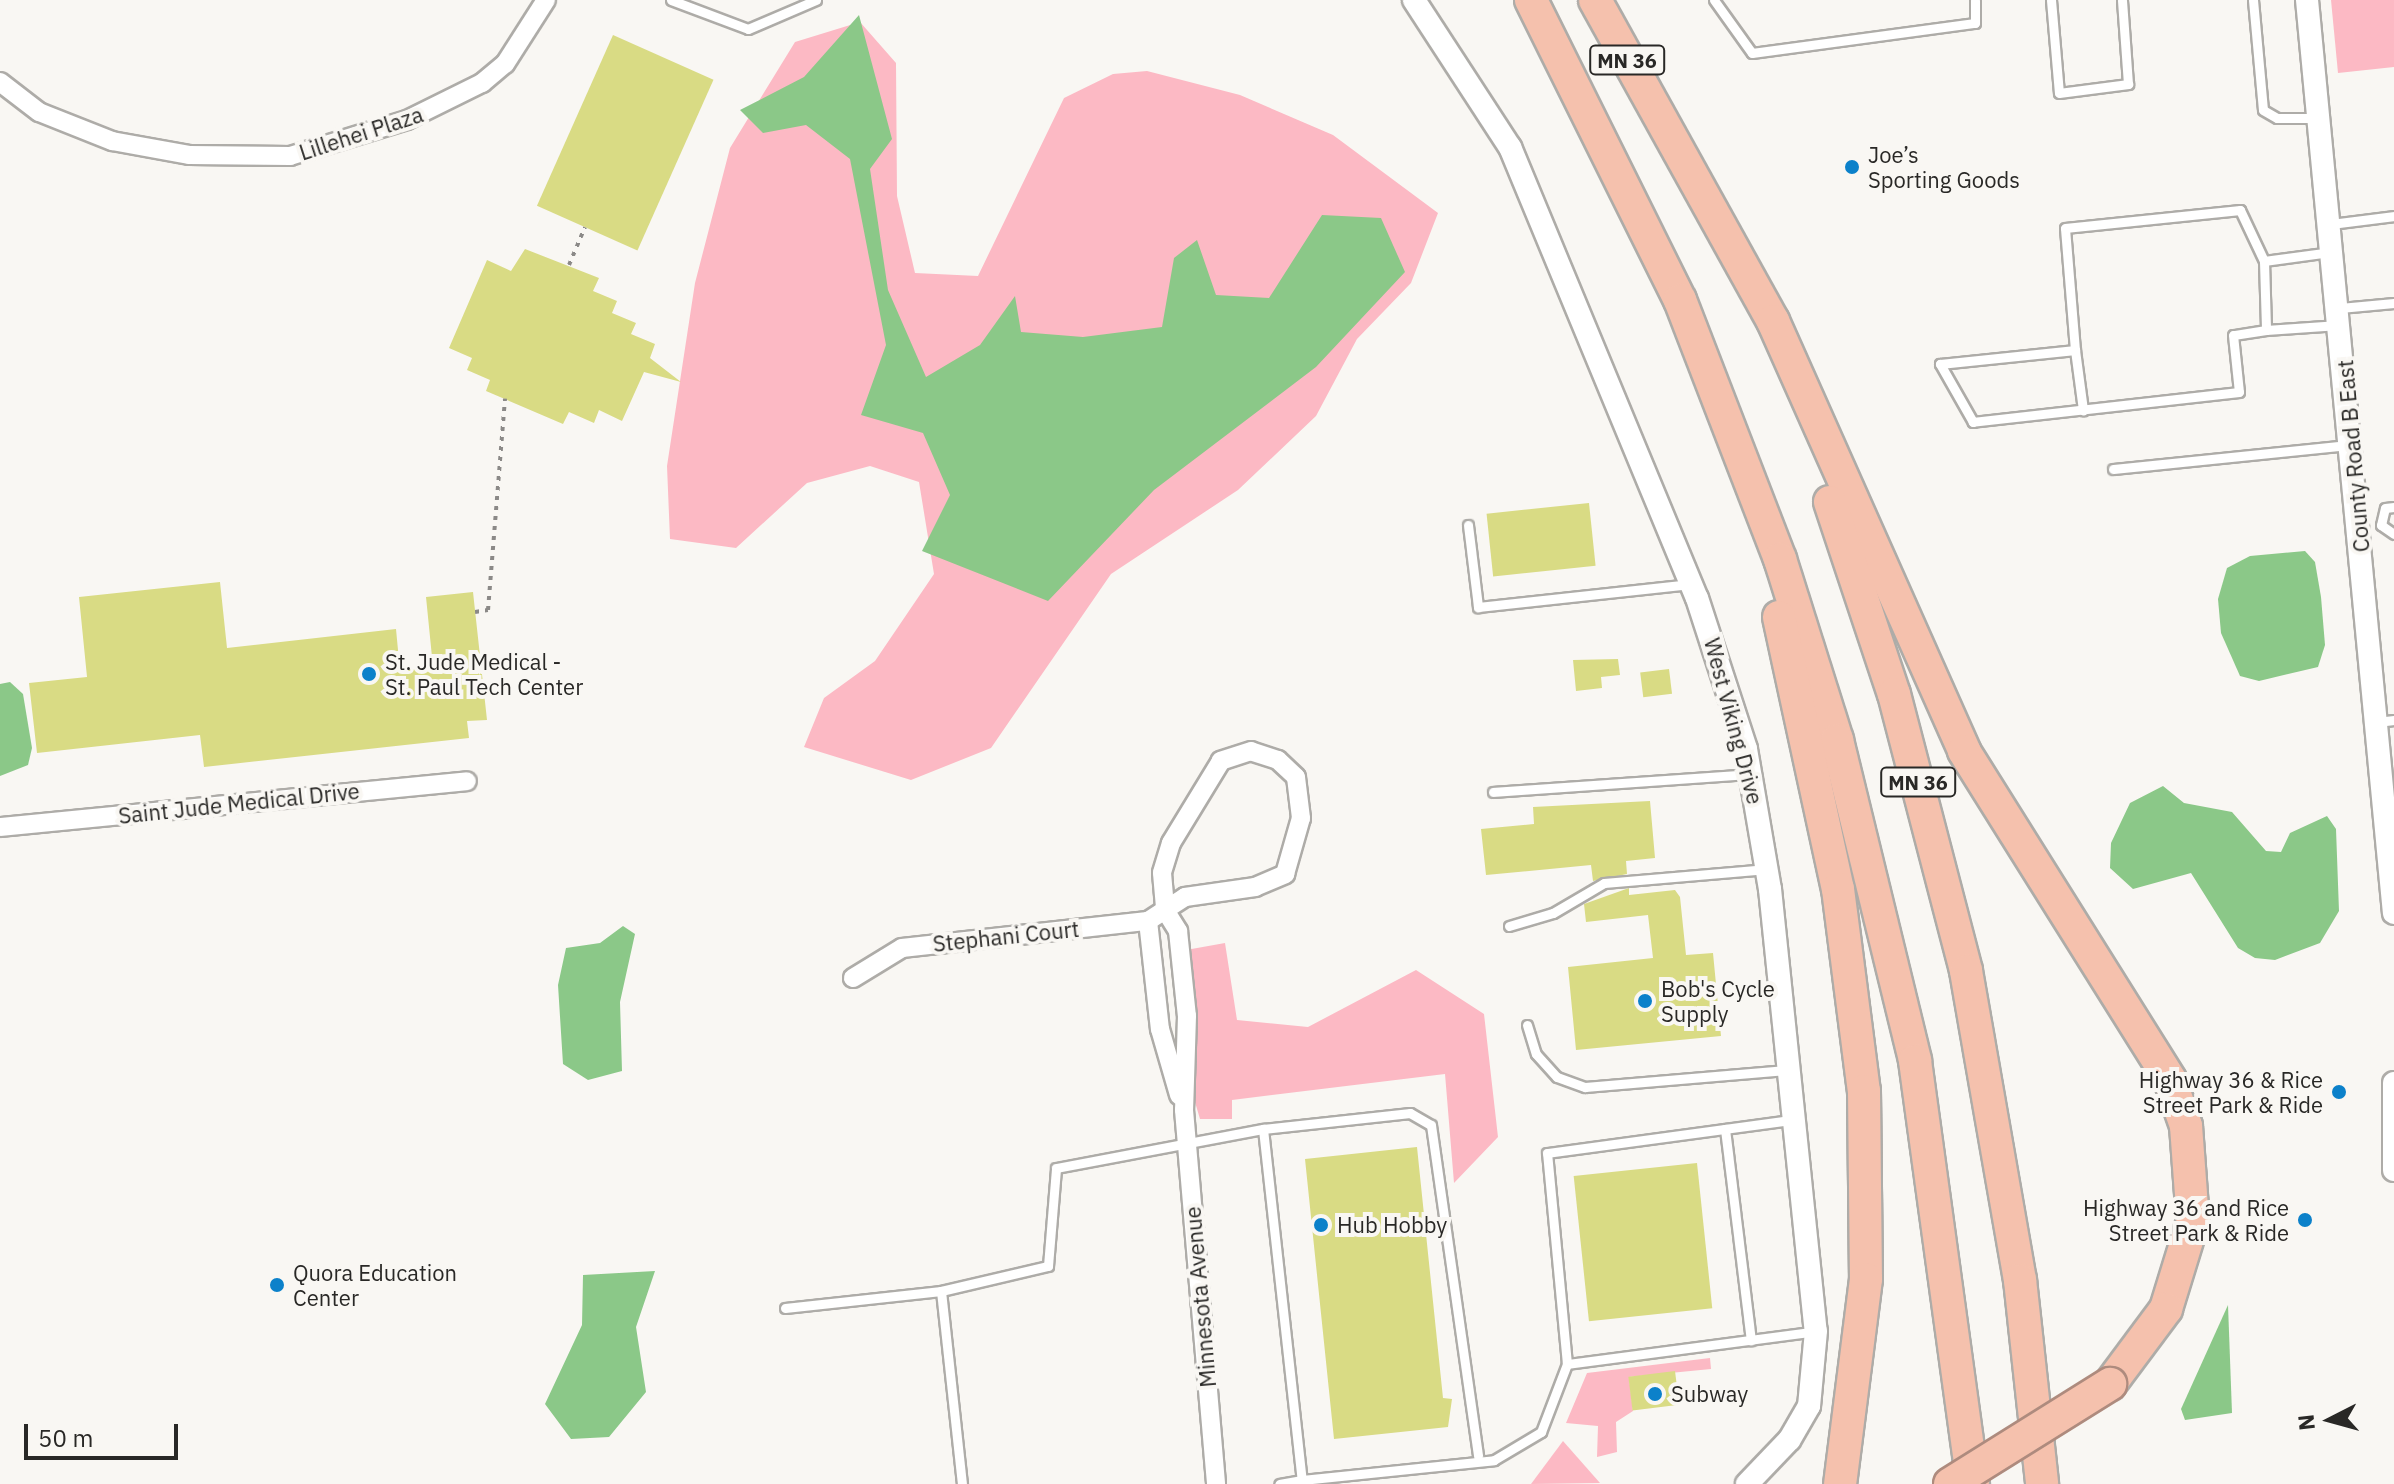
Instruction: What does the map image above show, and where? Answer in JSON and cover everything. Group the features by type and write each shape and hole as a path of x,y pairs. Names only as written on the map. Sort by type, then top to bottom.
{"highway":[{"name":"MN 36","path":"1531,0 1634,199 1733,436 1837,740 1895,959 1941,1212 1973,1484"},
{"name":"MN 36","path":"1595,0 1659,119 1742,288 1835,515 1894,694 1985,1061 2020,1280 2042,1484"},
{"path":"1659,119 1773,321 1964,751 2130,1008 2186,1126 2193,1221 2183,1268 2143,1345 2110,1384 1950,1484"},
{"path":"1733,436 1835,874 1859,1030 1869,1214 1840,1484"}],"street":[{"name":"Lillehei Plaza","path":"0,82 39,112 112,141 189,155 290,156 407,120 482,83 505,64 546,0"},
{"name":"West Viking Drive","path":"1414,0 1510,147 1691,584 1751,774 1767,869 1816,1331 1809,1406 1789,1440 1747,1484"},
{"name":"County Road B East","path":"2307,0 2352,445 2370,526 2385,721 2394,913"},
{"name":"Minnesota Avenue","path":"1165,910 1185,897 1255,887 1285,874 1301,818 1296,777 1278,760 1251,751 1221,761 1171,843 1162,873 1165,910 1178,931 1187,1016 1184,1110 1216,1484"},
{"name":"Saint Jude Medical Drive","path":"4,822 467,781"},
{"name":"Stephani Court","path":"853,978 902,948 1148,921 1165,910"},
{"name":"Minnesota Avenue","path":"1148,921 1160,1029 1184,1110"},
{"path":"2394,1083 2394,1170"}],"lane":[{"path":"671,0 748,29 816,0"},
{"path":"1714,0 1752,53 1975,23 1975,0"},
{"path":"2051,0 2059,93 2128,84 2122,0"},
{"path":"2253,0 2263,110 2277,118 2320,118"},
{"path":"2083,410 2065,228 2240,210 2264,261 2266,330"},
{"path":"2331,224 2394,216"},
{"path":"2264,261 2334,252"},
{"path":"2075,350 1940,364 1973,422 2239,392 2233,335 2340,317 2394,303"},
{"path":"2113,469 2352,445"},
{"path":"2394,507 2385,508 2370,526 2394,534"},
{"path":"1468,525 1478,607 1691,584"},
{"path":"1493,792 1751,774"},
{"path":"1509,926 1553,913 1604,883 1767,869"},
{"path":"1527,1025 1536,1054 1557,1077 1585,1087 1789,1070"},
{"path":"785,1308 941,1291 1048,1266 1056,1168 1187,1146 1263,1129 1410,1113 1431,1125 1478,1456"},
{"path":"1279,1484 1478,1456 1494,1460 1541,1432 1567,1364 1547,1153 1794,1119"},
{"path":"1263,1129 1302,1480"},
{"path":"1725,1129 1751,1340"},
{"path":"941,1291 962,1484"},
{"path":"1567,1364 1816,1331"}],"path":[{"path":"569,265 585,227"},
{"path":"475,612 488,610 505,399"}],"shaded area":[{"path":"2331,0 2394,0 2394,67 2338,73"},
{"path":"859,15 892,139 870,169 888,290 926,377 980,345 1015,296 1021,332 1083,337 1162,327 1174,258 1197,240 1216,295 1269,298 1322,215 1381,218 1405,272 1316,367 1154,490 1048,601 922,551 950,495 923,433 861,415 886,345 850,159 806,125 763,133 740,110 804,77"},
{"path":"860,22 896,63 897,196 915,273 978,276 1064,98 1113,74 1147,71 1240,95 1333,135 1438,213 1411,283 1357,339 1316,416 1238,490 1111,574 991,748 911,780 804,747 824,698 875,661 934,574 919,482 870,466 807,483 736,548 670,539 667,466 695,283 730,148 795,42"},
{"path":"2305,551 2315,562 2321,597 2325,645 2318,667 2259,681 2240,676 2221,633 2218,599 2227,568 2250,556"},
{"path":"10,682 23,694 32,748 28,765 0,776 0,684"},
{"path":"2163,786 2184,803 2232,812 2266,851 2281,852 2290,833 2327,816 2336,829 2339,911 2320,943 2275,960 2255,958 2238,948 2191,873 2133,889 2110,868 2111,843 2130,803"},
{"path":"623,926 635,934 620,1002 622,1071 588,1080 563,1064 558,985 566,948 600,943"},
{"path":"1225,943 1237,1020 1308,1027 1416,970 1484,1014 1498,1137 1454,1183 1445,1074 1232,1100 1232,1119 1200,1119 1192,1092 1186,950"},
{"path":"655,1271 636,1327 646,1392 609,1437 571,1439 545,1404 582,1325 583,1275"},
{"path":"2228,1305 2232,1413 2185,1420 2181,1409"},
{"path":"1710,1358 1711,1369 1629,1377 1633,1411 1616,1422 1617,1452 1597,1457 1598,1426 1566,1423 1587,1373"},
{"path":"1563,1441 1600,1483 1531,1484"}],"building":[{"path":"613,35 713,80 637,251 537,206"},
{"path":"525,249 599,278 593,291 617,301 612,313 636,323 631,334 655,344 650,358 681,382 644,372 622,421 599,410 594,423 569,412 563,424 486,391 490,380 467,370 472,358 449,348 487,260 511,271"},
{"path":"1589,503 1596,566 1493,576 1487,514"},
{"name":"St. Jude Medical - St. Paul Tech Center","path":"220,582 227,648 396,629 400,671 433,667 426,597 473,592 487,720 467,721 469,738 204,767 200,735 37,753 29,683 87,677 79,597"},
{"path":"1618,659 1620,675 1601,677 1602,688 1576,691 1573,660"},
{"path":"1669,669 1672,694 1643,697 1640,673"},
{"path":"1650,801 1655,858 1626,861 1627,874 1593,881 1591,865 1486,875 1481,829 1534,824 1533,807"},
{"name":"Bob's Cycle Supply","path":"1629,888 1629,895 1675,890 1680,897 1686,955 1713,953 1721,1036 1576,1050 1568,967 1653,958 1648,915 1586,922 1584,904"},
{"path":"1417,1147 1443,1398 1452,1399 1448,1427 1334,1439 1305,1159"},
{"path":"1697,1163 1712,1308 1589,1321 1574,1176"},
{"path":"1675,1371 1679,1405 1632,1410 1628,1377"}],"place":[{"name":"Joe’s Sporting Goods","path":"1852,167"},
{"name":"St. Jude Medical - St. Paul Tech Center","path":"369,674"},
{"name":"Bob's Cycle Supply","path":"1645,1001"},
{"name":"Highway 36 & Rice Street Park & Ride","path":"2339,1092"},
{"name":"Highway 36 and Rice Street Park & Ride","path":"2305,1220"},
{"name":"Hub Hobby","path":"1321,1225"},
{"name":"Quora Education Center","path":"277,1285"},
{"name":"Subway","path":"1655,1394"}]}
